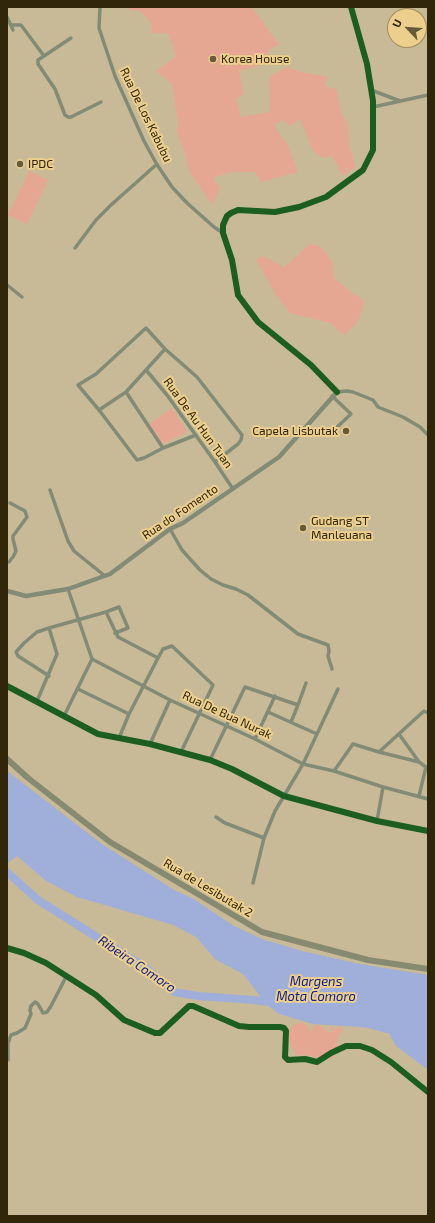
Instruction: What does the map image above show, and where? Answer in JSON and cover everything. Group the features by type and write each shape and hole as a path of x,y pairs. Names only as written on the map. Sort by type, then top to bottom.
{"main road":[{"name":"Rua de Lesibutak 2","path":"7,759 28,778 110,842 262,932 368,960 428,969"}],"street":[{"name":"Rua De Los Kabubu","path":"100,7 99,28 114,76 144,141 172,187 187,203 223,233"},
{"path":"351,7 367,64 373,106 373,150 363,170 326,197 299,207 275,212 238,210 231,213 227,216 223,225 223,233 232,260 238,295 258,322 311,365 337,392 347,390 373,400 378,407 403,417 420,427 428,435"},
{"path":"7,17 13,30"},
{"path":"12,25 21,26 44,56"},
{"path":"71,38 38,60 38,64 55,89 65,115 68,117 71,117 101,102"},
{"path":"371,90 401,101"},
{"path":"373,106 428,96"},
{"path":"76,248 96,220 157,164"},
{"path":"7,284 22,297"},
{"path":"196,435 137,460 78,385 96,374 146,328 165,349 197,377 242,435 238,444 215,462"},
{"path":"99,410 126,392 165,349"},
{"name":"Rua De Au Hun Tuan","path":"146,370 167,395 233,489"},
{"path":"126,392 163,448"},
{"name":"Rua do Fomento","path":"7,591 26,596 68,590 110,574 170,529 233,489 279,457 337,392"},
{"path":"332,396 351,414 335,429"},
{"path":"50,490 68,541 74,551 105,576"},
{"path":"8,562 16,551 13,536 27,517 25,511 10,503"},
{"path":"170,529 182,550 200,570 211,579 248,595 274,617 298,634 328,645 328,656 332,669"},
{"path":"64,716 92,659 68,590"},
{"path":"49,676 18,656 16,652 37,632 119,607 128,628 115,633"},
{"path":"106,612 118,637 158,658"},
{"path":"37,701 49,676 57,654 49,628"},
{"path":"119,738 129,714 163,649 172,646 213,685 181,752"},
{"name":"Rua De Bua Nurak","path":"92,659 170,700 255,739 303,764 334,771 383,787 428,799"},
{"path":"291,722 306,683"},
{"path":"7,686 98,734 150,744 210,760 232,769 284,796 377,822 428,830"},
{"path":"210,760 245,687 298,704"},
{"path":"253,884 264,838 275,810 303,764 338,688"},
{"path":"78,689 129,714"},
{"path":"255,739 274,696"},
{"path":"150,744 170,700"},
{"path":"379,752 424,711 428,713"},
{"path":"268,712 317,734"},
{"path":"399,734 419,762 426,767 419,796"},
{"path":"334,771 353,744 419,762"},
{"path":"377,822 383,787"},
{"path":"216,817 225,823 264,838"},
{"path":"7,948 24,953 46,963 96,995 124,1020 155,1033 160,1033 189,1006 193,1006 239,1026 284,1028 286,1031 285,1057 288,1060 305,1059 317,1062 346,1046 360,1046 372,1050 391,1062 428,1092"},
{"path":"8,1060 8,1043 11,1035 25,1028 31,1014 30,1010 35,1002 38,1004 43,1013 47,1012 52,1006 66,977"}],"shaded area":[{"path":"131,7 252,7 279,45 268,50 268,56 258,66 239,71 244,94 236,99 241,117 270,112 269,77 287,67 301,72 328,77 325,86 336,89 341,112 348,124 349,146 356,167 343,176 332,156 323,158 313,151 300,119 290,126 282,120 274,125 288,146 298,172 261,182 255,172 230,172 213,178 220,188 212,205 189,171 185,154 176,130 178,125 172,84 156,71 176,56 168,33 152,33 151,23 140,11 128,10"},
{"path":"29,171 48,180 27,224 8,215"},
{"path":"310,244 320,246 332,261 334,278 364,302 358,322 344,335 330,323 290,313 276,295 256,260 263,256 284,267"},
{"path":"172,408 187,432 163,444 149,424"},
{"path":"301,1022 308,1026 311,1032 316,1025 323,1027 329,1033 332,1031 330,1027 333,1027 336,1030 338,1027 342,1028 343,1031 338,1037 333,1058 322,1060 307,1055 297,1055 287,1036 290,1027"}],"water":[{"name":"Margens Mota Comoro","path":"7,771 102,844 174,890 192,898 234,926 262,939 302,951 360,964 428,975 428,1070 396,1046 384,1025 375,1028 313,1024 279,1014 266,1004 243,974 216,960 196,937 173,925 77,897 46,881 17,856 7,864"}],"waterway":[{"name":"Ribeira Comoro","path":"7,872 38,900 146,968 174,992 198,996 275,1003"},
{"name":"Ribeira Comoro","path":"368,1024 386,1029 395,1028"}],"cycle path":[{"path":"337,392 311,365 258,322 238,295 232,260 223,233 223,225 227,216 238,210 275,212 299,207 326,197 363,170 373,150 373,101 367,64 351,7"},
{"path":"7,686 98,734 150,744 210,760 232,769 284,796 377,821 428,831"},
{"path":"7,948 24,953 46,963 96,995 124,1020 155,1033 160,1033 189,1006 193,1006 239,1026 284,1028 286,1031 285,1057 288,1060 305,1059 317,1062 346,1046 360,1046 372,1050 391,1062 428,1092"}],"place":[{"name":"Korea House","path":"213,59"},
{"name":"IPDC","path":"20,164"},
{"name":"Capela Lisbutak","path":"346,431"},
{"name":"Gudang ST Manleuana","path":"303,528"}]}
